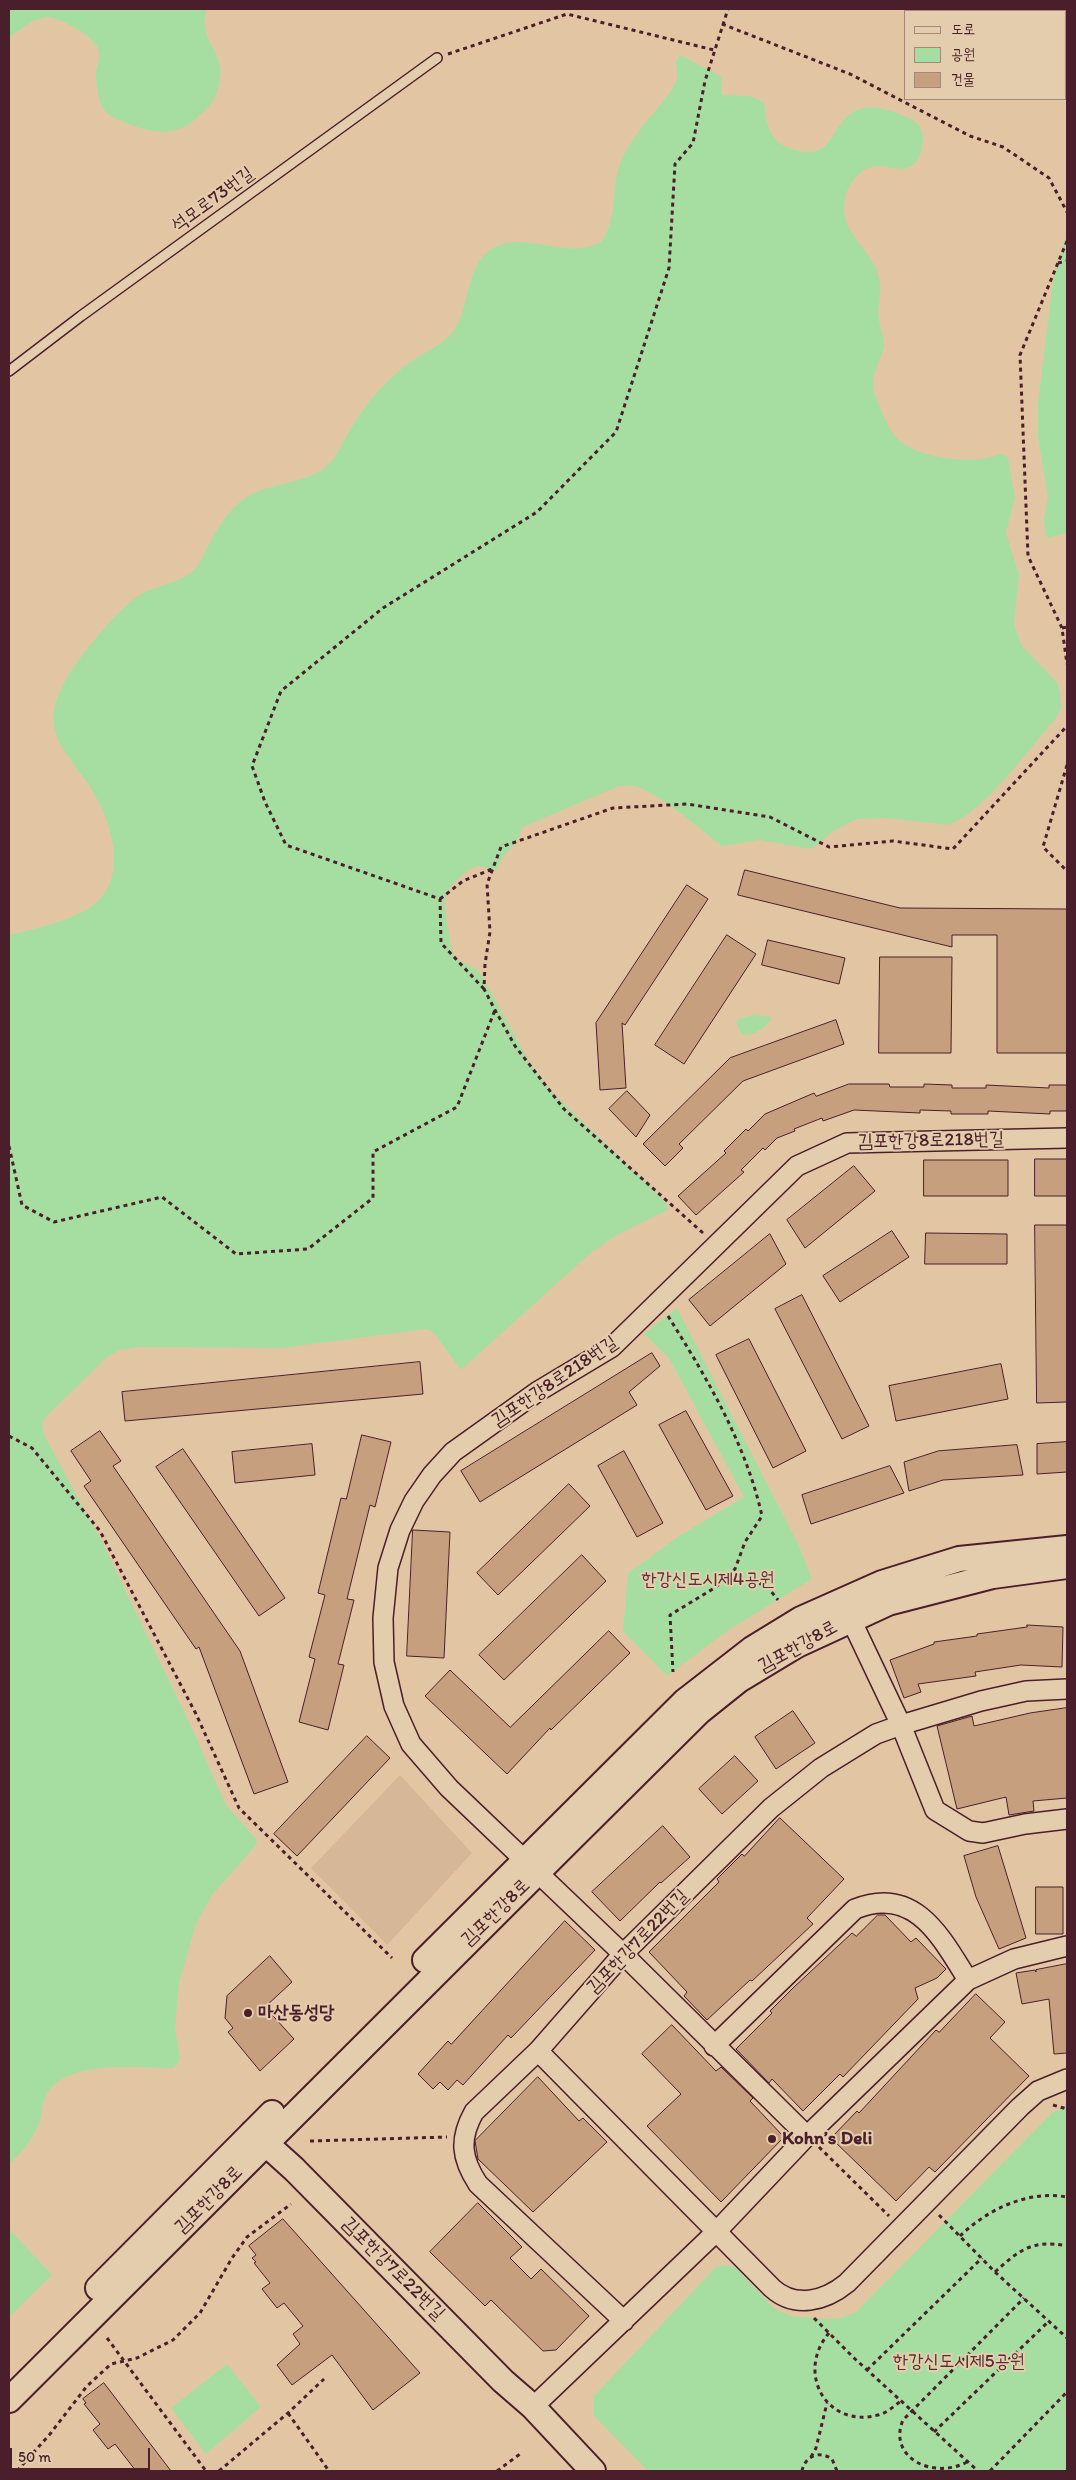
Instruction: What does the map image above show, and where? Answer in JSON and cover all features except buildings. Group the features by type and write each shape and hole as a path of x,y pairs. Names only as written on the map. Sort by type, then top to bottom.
{"street":[{"name":"김포한강8로218번길","path":"811,2140 623,1954 450,1788 411,1744 394,1706 384,1662 383,1618 388,1568 400,1530 414,1501 432,1474 453,1452 530,1398 612,1347 797,1166 847,1143 1067,1138"},
{"name":"김포한강8로","path":"846,1609 882,1582 959,1559 1067,1548"},
{"name":"김포한강8로","path":"9,2378 259,2137 531,1866 685,1700 752,1649 801,1619 846,1609 888,1603 992,1576 1067,1566"},
{"path":"846,1609 901,1725 935,1810 953,1823 969,1831 984,1833 1026,1824 1067,1819"},
{"name":"김포한강7로22번길","path":"624,2321 478,2184 468,2168 464,2136 474,2112 538,2051 623,1954 771,1808 820,1768 876,1734 901,1725 981,1701 1026,1691 1067,1688"},
{"path":"714,2046 855,1909 868,1904 907,1907 928,1921 936,1930 968,1980"},
{"path":"533,2407 811,2140 968,1980 1014,1959 1040,1951 1067,1946"},
{"path":"538,2051 778,2294 804,2301 818,2300 833,2295 1020,2107 1038,2091 1067,2079"},
{"name":"김포한강8로","path":"9,2400 259,2137"},
{"name":"김포한강7로22번길","path":"259,2137 503,2382 533,2407 593,2471"}],"lane":[{"name":"석모로73번길","path":"9,371 81,316 437,58"}],"path":[{"path":"440,899 286,845 265,802 252,766 280,691 383,608 537,512 616,432 670,268 675,164 692,144 705,81 728,9"},
{"path":"437,58 567,14 714,50"},
{"path":"722,24 850,74 970,136 1003,147 1048,178 1067,212"},
{"path":"1067,241 1020,355 1028,556 1062,628 1067,664"},
{"path":"1058,263 1067,261"},
{"path":"1062,628 1067,627"},
{"path":"484,989 485,964 490,932 487,884 501,846 613,808 686,804 770,817 829,847 893,842 953,849 1067,726"},
{"path":"1067,765 1043,847 1067,872"},
{"path":"440,899 463,881 492,868"},
{"path":"440,899 441,943 484,989 515,1046 564,1109 704,1233"},
{"path":"9,1146 22,1206 54,1222 162,1197 236,1254 308,1249 373,1198 373,1152 457,1107 495,1010"},
{"path":"667,1315 709,1382 755,1486 762,1516 745,1542 736,1569 716,1587 670,1615 673,1672"},
{"path":"9,1436 32,1448 100,1531 196,1714 239,1808 392,1958"},
{"path":"728,1576 766,1584 778,1600"},
{"path":"1047,2101 1056,2107 1067,2108"},
{"path":"310,2141 464,2136"},
{"path":"811,2140 893,2220"},
{"path":"960,2236 972,2225 997,2209 1022,2199 1050,2194 1067,2197"},
{"path":"17,2471 50,2434 87,2386 111,2364 137,2358 173,2340 200,2313 247,2237 291,2204"},
{"path":"934,2210 996,2272 1067,2338"},
{"path":"996,2272 1014,2255 1033,2245 1050,2243 1067,2246"},
{"path":"868,2370 982,2258"},
{"path":"967,2462 959,2467 944,2470 932,2471 922,2468 902,2445 899,2437 903,2420 1024,2298"},
{"path":"808,2311 868,2370 978,2471"},
{"path":"934,2432 1049,2321"},
{"path":"829,2333 821,2343 815,2362 818,2388 827,2403 843,2412 868,2416 879,2415 901,2401"},
{"path":"107,2338 206,2471"},
{"path":"219,2471 288,2413 324,2379"},
{"path":"990,2471 1067,2392"},
{"path":"811,2457 816,2448 827,2403"},
{"path":"288,2413 329,2471"},
{"path":"498,2471 520,2454"},
{"path":"802,2471 803,2465 816,2454 827,2456 835,2464 837,2471"}],"shaded area":[{"path":"400,1775 472,1853 387,1945 311,1868"}],"green space":[{"path":"9,9 207,9 206,31 220,67 217,92 210,105 183,128 166,132 148,130 121,121 108,114 100,100 96,75 99,52 92,40 74,27 47,17 33,21 9,37"},
{"path":"680,55 722,77 721,92 723,95 749,96 764,102 767,123 772,135 782,145 789,148 804,152 815,151 824,147 848,116 863,108 870,107 892,111 915,121 920,127 923,135 923,144 915,163 905,168 878,166 866,169 852,182 845,198 844,211 847,222 872,260 880,282 879,315 884,346 874,377 874,391 892,432 903,444 913,449 936,456 961,460 981,459 1003,454 1008,458 1015,497 1006,533 1019,574 1014,625 1022,646 1057,682 1061,708 1055,720 991,794 962,818 948,825 886,818 857,819 835,830 811,849 760,840 722,846 658,797 638,787 619,786 525,826 497,870 478,866 468,870 449,888 444,904 451,947 456,959 476,969 482,976 530,1063 555,1095 654,1190 667,1205 668,1210 617,1235 592,1252 461,1370 434,1333 427,1329 282,1348 139,1347 120,1350 107,1357 47,1416 42,1423 44,1435 103,1544 191,1726 227,1806 256,1839 257,1844 212,1895 196,1924 179,1982 175,2028 180,2058 178,2064 173,2068 102,2068 67,2076 54,2085 45,2098 36,2131 24,2149 9,2164 9,935 58,922 86,910 101,899 110,884 114,868 114,850 110,832 97,798 64,750 54,728 56,702 68,676 110,622 143,593 182,578 193,571 234,507 257,492 313,475 331,462 359,416 379,390 414,360 440,344 455,329 464,308 474,273 479,262 486,254 495,247 508,243 534,243 574,249 601,242 607,232 613,211 616,179 623,157 634,138 675,85 677,78 676,61"},
{"path":"1067,234 1067,533 1048,538 1045,535 1044,518 1048,497 1038,438 1038,402 1053,281"},
{"path":"754,1015 772,1017 760,1030 742,1035 736,1023 739,1019"},
{"name":"한강신도시제4공원","path":"677,1308 799,1546 812,1579 727,1631 667,1676 623,1631 628,1573 679,1536 744,1497 669,1358 644,1334"},
{"name":"한강신도시제5공원","path":"1067,2105 1067,2471 648,2471 594,2416 594,2396 716,2267 726,2265 735,2267 774,2308 790,2316 826,2319 840,2318 856,2312 1052,2113"},
{"path":"9,2229 52,2275 9,2317"},
{"path":"227,2364 261,2407 206,2454 171,2408"}],"place":[{"name":"마산동성당","path":"248,2013"},
{"name":"Kohn’s Deli","path":"772,2139"}]}
